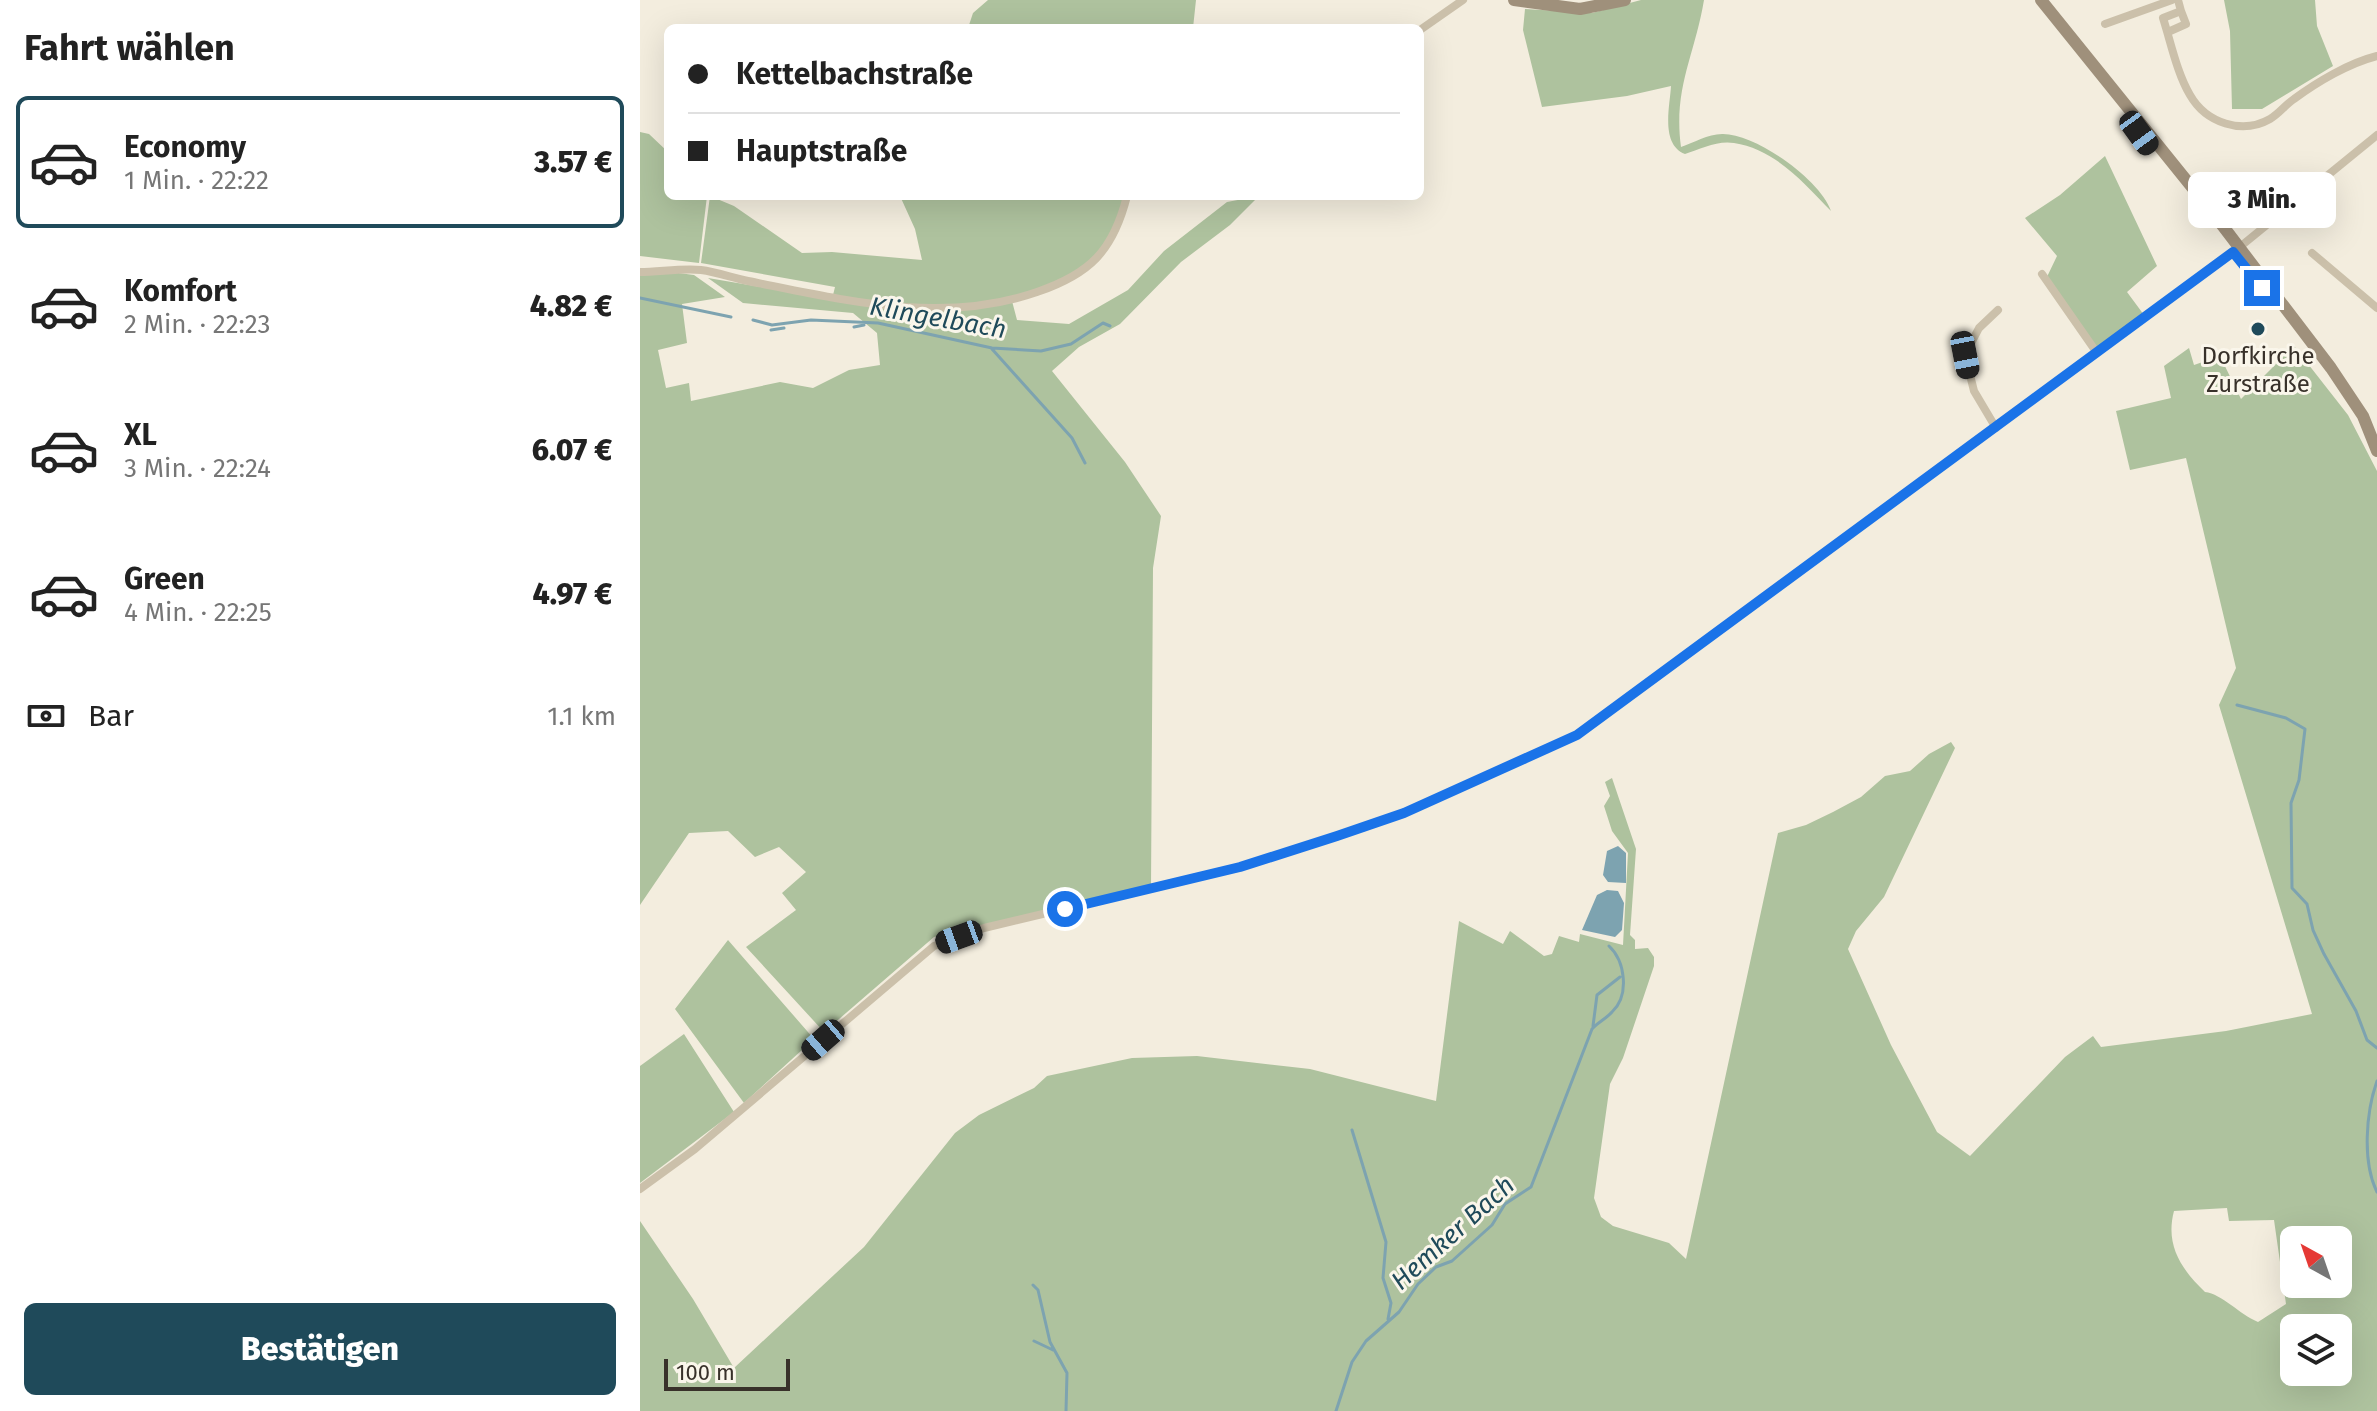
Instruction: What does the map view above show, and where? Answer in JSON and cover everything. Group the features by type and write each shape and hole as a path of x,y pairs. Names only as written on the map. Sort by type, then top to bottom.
{"main road":[{"path":"1514,0 1580,9 1625,0"},
{"path":"2041,0 2195,192 2236,250"},
{"path":"2116,97 2166,170 2236,250 2352,397 2377,451"}],"street":[{"path":"1424,27 1463,0"},
{"path":"2105,24 2175,0 2186,24 2168,32"},
{"path":"2181,11 2163,18 2194,101 2217,121 2242,127 2271,118 2293,99 2361,60 2377,56"},
{"path":"640,1189 695,1149 934,946 984,928 1240,867 1337,836 1404,813 1577,735 2236,250 2377,135"},
{"path":"640,272 698,270 877,305 976,308 1012,301 1083,273 1104,251 1120,224 1126,200"},
{"path":"2312,253 2377,308"},
{"path":"2042,274 2097,353"},
{"path":"1996,428 1974,391 1965,355 1970,339 1998,310"}],"green space":[{"path":"988,0 1196,0 1193,24 969,24 973,13"},
{"path":"1641,0 1704,0 1682,89 1681,147 1717,134 1752,141 1801,173 1825,199 1831,211 1788,169 1749,146 1722,143 1685,154 1677,149 1668,124 1671,86 1627,96 1542,107 1523,30 1525,9 1592,13"},
{"path":"2224,0 2315,0 2317,26 2333,66 2262,109 2232,109 2230,31"},
{"path":"640,132 649,134 664,148 664,200 707,200 699,263 640,256"},
{"path":"2105,156 2157,266 2127,292 2144,315 2097,353 2045,281 2057,256 2025,218 2060,195"},
{"path":"709,200 720,200 734,206 802,253 832,252 922,260 915,229 902,200 1126,200 1120,224 1083,273 1012,301 1017,320 1069,324 1128,290 1164,251 1227,202 1255,200 1230,225 1181,262 1120,324 1079,347 1052,371 1125,462 1161,516 1153,568 1151,887 934,937 824,1032 746,947 796,910 782,893 806,872 779,847 755,857 728,831 689,833 640,905 640,268 694,275 725,297 682,304 687,343 658,350 666,388 689,383 691,401 780,382 813,388 849,370 880,365 877,333 853,313 743,303 708,278 832,299 835,287 701,263"},
{"path":"2294,346 2348,415 2377,471 2377,1411 640,1411 640,1221 693,1299 734,1368 864,1247 955,1133 979,1115 1034,1088 1047,1076 1132,1058 1197,1056 1310,1069 1436,1101 1459,921 1503,944 1510,931 1544,956 1552,954 1559,936 1579,942 1580,934 1623,945 1628,853 1612,831 1604,806 1610,796 1605,782 1612,778 1636,849 1630,935 1635,940 1635,949 1648,948 1654,957 1654,966 1623,1058 1610,1084 1594,1198 1601,1217 1613,1226 1669,1243 1686,1259 1778,833 1806,825 1833,812 1861,797 1885,776 1910,771 1929,754 1951,742 1955,748 1884,897 1856,931 1848,949 1891,1045 1937,1132 1970,1156 2065,1057 2093,1036 2101,1047 2226,1031 2312,1014 2219,705 2236,668 2186,458 2130,470 2116,411 2171,398 2164,366 2189,348 2194,365 2220,356 2241,399","holes":["2227,1208 2229,1221 2274,1220 2280,1262 2280,1226 2352,1226 2352,1298 2285,1298 2286,1304 2258,1322 2218,1296 2205,1292 2177,1256 2172,1235 2174,1211"]},
{"path":"728,940 814,1039 744,1103 675,1009"},
{"path":"684,1034 734,1112 640,1183 640,1066"}],"water":[{"path":"1618,846 1626,853 1626,883 1608,882 1603,875 1607,851"},
{"path":"1607,890 1618,891 1624,903 1622,930 1615,937 1582,930 1597,895"}],"waterway":[{"name":"Klingelbach","path":"640,298 731,317"},
{"name":"Klingelbach","path":"753,320 772,325 811,320 878,323 992,348 1041,351 1071,344 1103,323 1110,326"},
{"name":"Klingelbach","path":"854,327 864,325"},
{"path":"771,330 784,328"},
{"path":"992,349 1072,438 1085,463"},
{"path":"2237,705 2286,718 2305,729 2299,780 2291,803 2292,888 2307,904 2313,930 2324,954 2356,1011 2367,1040 2377,1048"},
{"name":"Hemker Bach","path":"1336,1411 1352,1362 1366,1341 1399,1312 1418,1284 1436,1267 1452,1261 1492,1225 1505,1204 1531,1187 1592,1029 1612,1012 1621,997 1622,969 1609,946"},
{"path":"1593,1026 1597,995 1620,977"},
{"path":"2377,1081 2367,1137 2369,1166 2377,1192"},
{"path":"1352,1130 1386,1242 1383,1278 1391,1303 1388,1319"},
{"path":"1033,1285 1038,1290 1050,1342 1067,1373 1066,1411"},
{"path":"1034,1341 1053,1350"}],"place":[{"name":"Dorfkirche Zurstraße","path":"2258,329"}],"route":[{"path":"1065,909 1240,867 1337,836 1404,813 1577,735 2233,252 2262,288"}]}
